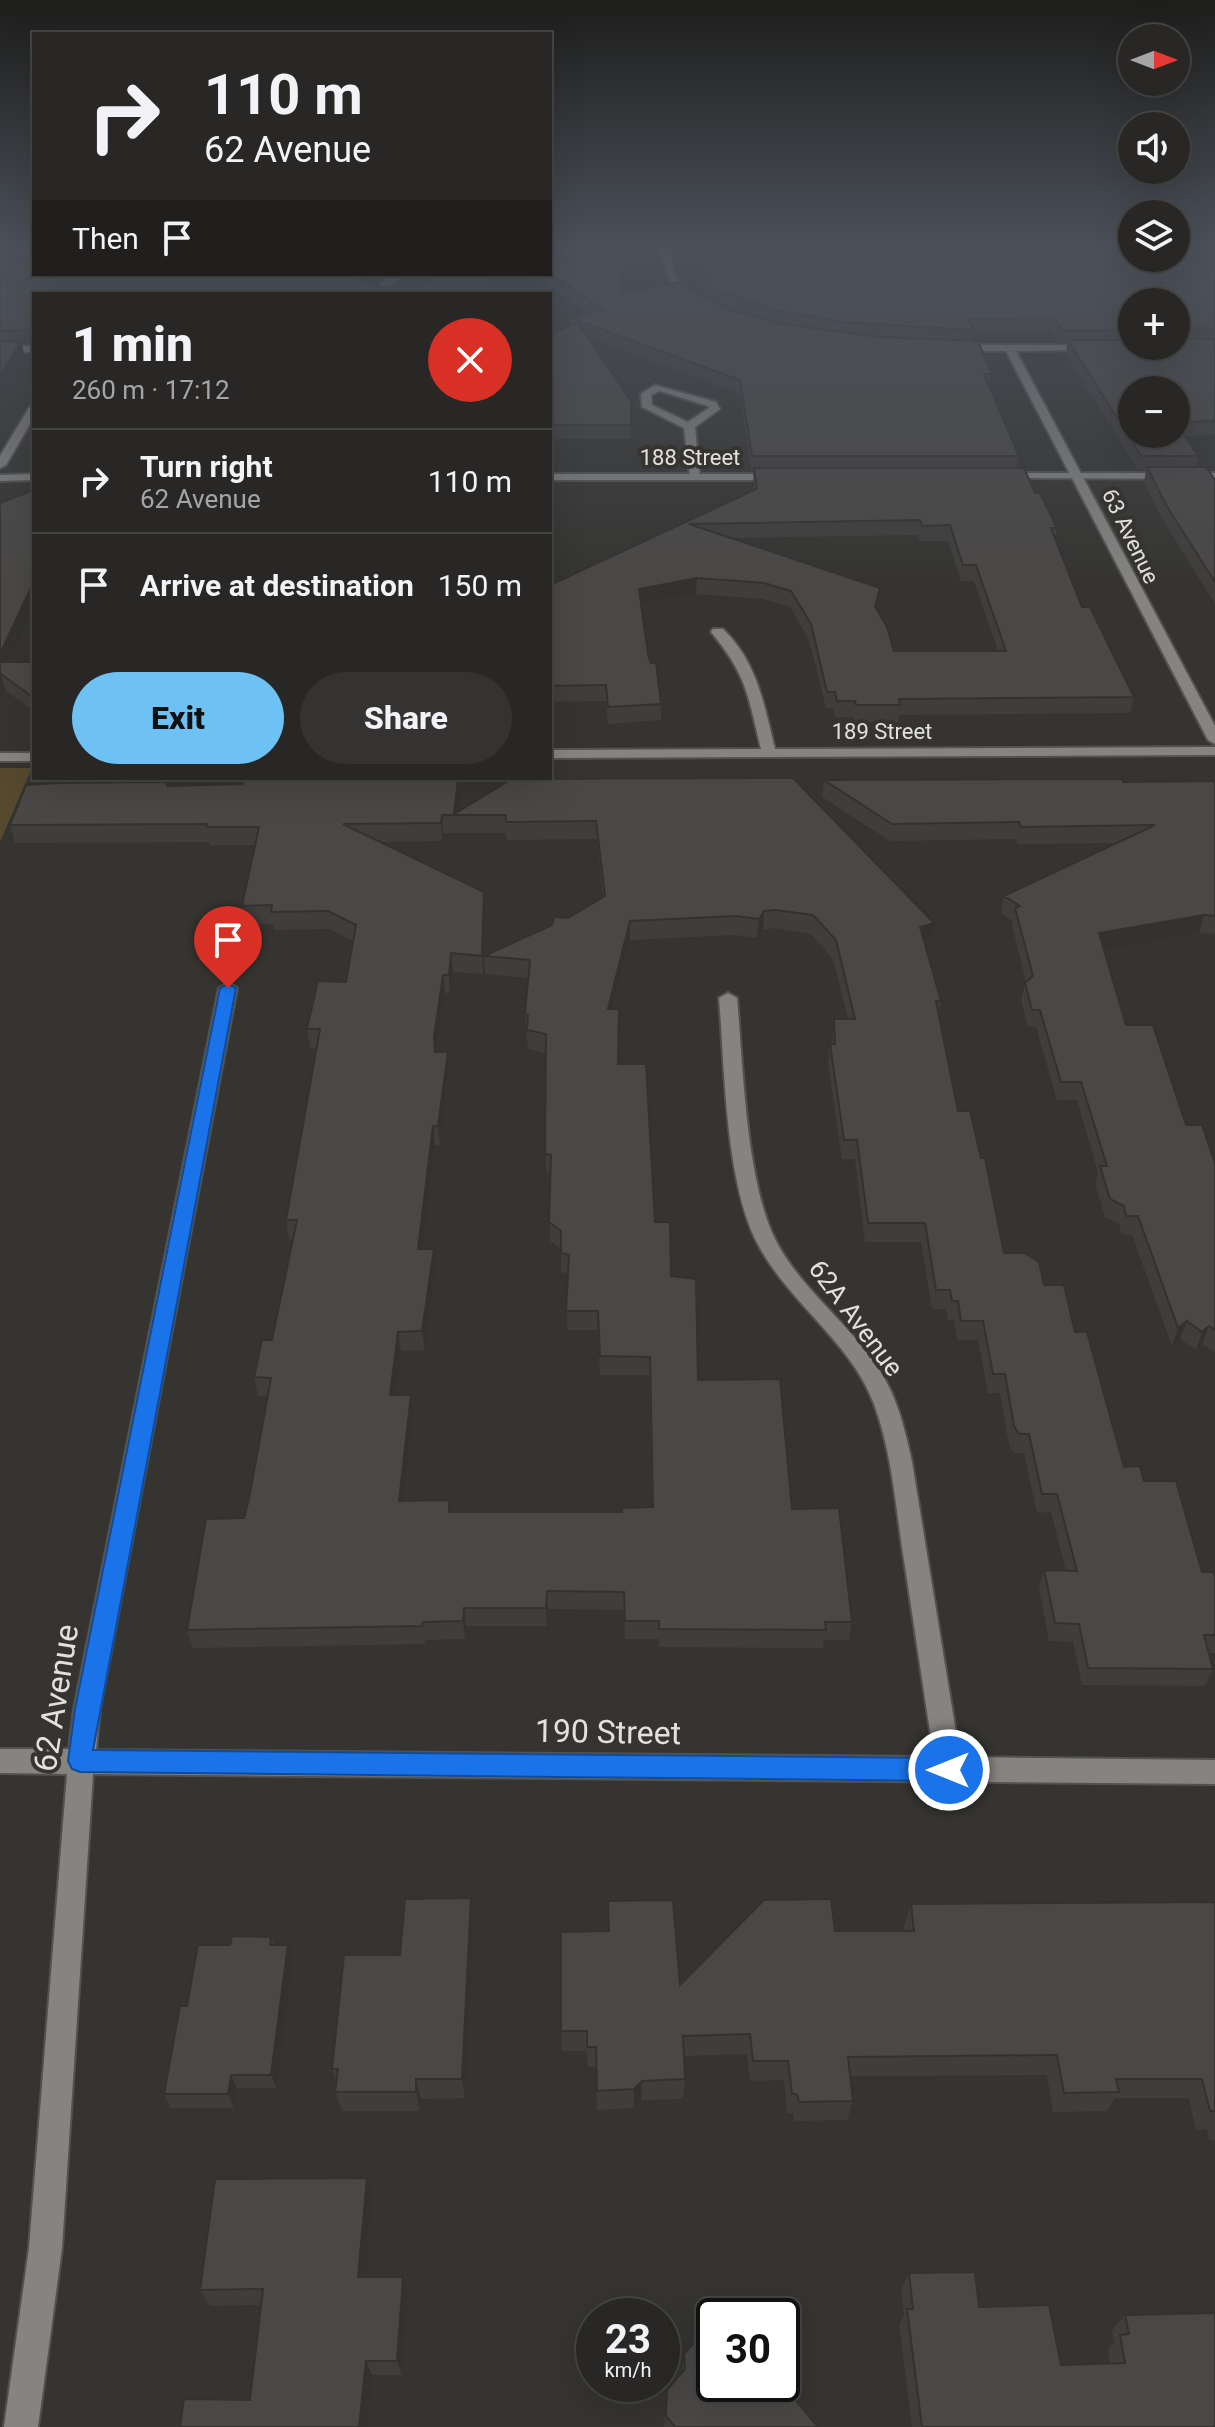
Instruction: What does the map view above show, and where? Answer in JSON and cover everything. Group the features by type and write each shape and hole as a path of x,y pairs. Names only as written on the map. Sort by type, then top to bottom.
{"street":[{"name":"63 Avenue","path":"1015,358 1215,740"},
{"path":"667,387 712,404 715,409 712,414 689,426 650,411 647,391 667,387"},
{"path":"0,465 32,411"},
{"path":"689,426 696,477"},
{"path":"983,476 1215,476"},
{"path":"0,478 32,477"},
{"name":"188 Street","path":"552,477 791,477"},
{"path":"718,632 733,643 746,665 769,753"},
{"name":"189 Street","path":"552,754 1215,751"},
{"path":"0,757 32,757"},
{"name":"62 Avenue","path":"21,2427 39,2332 80,1761 87,1709 228,988"},
{"name":"62A Avenue","path":"728,998 749,1182 766,1242 872,1377 891,1419 901,1462 949,1770"},
{"name":"190 Street","path":"0,1761 1215,1772"}],"shaded area":[{"path":"0,768 32,768 0,842"}],"building":[{"path":"0,358 11,358 0,375"},
{"path":"552,358 602,358 631,401 631,425 552,425"},
{"path":"680,358 985,358 992,374 984,374 1019,456 752,456 740,380"},
{"path":"1079,358 1215,358 1215,421 1190,422 1190,376 1118,376 1118,419"},
{"path":"1190,444 1198,456 1141,456 1136,448 1190,448"},
{"path":"1147,467 1206,467 1215,480 1215,582 1166,505"},
{"path":"754,468 1024,468 1035,493 1040,493 1057,528 1051,528 1082,607 1090,607 1134,697 899,699 900,705 856,705 855,701 837,701 835,692 827,692 811,624 791,591 764,583 697,578 639,589 648,654 651,663 656,663 661,704 608,707 606,685 552,686 552,584 757,489","holes":["920,520 922,526 950,525 963,565 976,565 1006,651 894,651 887,627 875,606 880,588 689,524"]},
{"path":"32,491 32,585 0,654 0,503"},
{"path":"0,662 32,662 32,697 1,674"},
{"path":"793,778 934,923 920,927 941,1001 936,1001 958,1111 970,1111 981,1158 985,1158 1004,1253 1024,1253 1039,1262 1044,1285 1064,1285 1075,1332 1087,1332 1124,1467 1140,1466 1144,1481 1176,1481 1202,1572 1214,1572 1215,1576 1215,1635 1204,1635 1213,1669 1088,1668 1079,1624 1055,1623 1044,1570 1077,1571 1057,1494 1042,1494 1029,1434 1019,1434 1014,1426 1005,1374 993,1374 983,1321 961,1321 958,1301 952,1301 950,1290 936,1290 925,1223 868,1223 857,1140 844,1140 830,1044 835,1044 834,1019 855,1019 836,940 813,915 775,910 764,911 759,919 736,916 630,921 608,1009 619,1009 618,1064 646,1064 655,1222 670,1222 671,1276 696,1279 698,1380 780,1379 792,1509 839,1508 852,1622 825,1622 826,1630 659,1629 659,1621 625,1621 624,1592 547,1591 546,1608 464,1608 463,1621 423,1622 422,1626 187,1630 206,1519 244,1518 249,1499 271,1378 254,1377 262,1340 272,1340 297,1220 286,1220 320,1029 307,1029 318,981 346,982 356,925 328,911 271,912 272,905 242,906 259,827 207,827 207,824 10,825 26,785 57,783 167,782 167,786 243,784 244,780 458,780 454,814 510,780","holes":["442,815 506,815 506,822 596,821 605,896 568,918 554,917 552,925 484,956 530,960 525,1013 528,1015 527,1030 546,1034 545,1154 551,1155 549,1222 561,1231 561,1253 569,1255 566,1311 598,1311 600,1356 650,1357 653,1507 622,1508 622,1512 449,1512 449,1500 399,1501 411,1395 390,1395 398,1332 422,1331 434,1249 418,1249 433,1126 438,1126 448,1052 435,1052 434,1037 443,975 449,975 451,953 482,956 484,892 343,824 441,823"]},
{"path":"1122,779 1123,782 1215,781 1215,916 1204,915 1099,933 1126,1025 1153,1025 1186,1125 1202,1125 1215,1163 1215,1330 1209,1326 1202,1332 1187,1321 1178,1328 1138,1216 1126,1216 1124,1206 1110,1199 1100,1166 1107,1166 1081,1082 1061,1082 1040,1010 1032,1010 1025,983 1033,976 1015,908 1020,906 1004,896 1155,825 1021,827 1019,822 892,824 824,780"},
{"path":"471,1898 462,2079 416,2079 416,2092 335,2092 338,2069 332,2069 344,1955 400,1955 405,1899"},
{"path":"831,1899 835,1931 914,1931 911,1904 1215,1902 1215,2111 1210,2111 1202,2079 1116,2079 1119,2092 1064,2093 1057,2055 848,2057 853,2101 799,2102 797,2094 792,2094 788,2061 753,2061 750,2034 683,2036 685,2079 642,2081 634,2089 597,2091 596,2047 587,2047 587,2031 561,2031 561,1932 609,1931 608,1901 673,1900 680,1985 764,1900"},
{"path":"232,1936 271,1937 270,1945 288,1945 271,2075 231,2075 228,2094 164,2094 180,2006 187,2006 198,1945 230,1945"},
{"path":"367,2178 358,2277 403,2277 397,2361 366,2361 359,2427 180,2427 184,2399 250,2400 263,2289 200,2290 215,2179"},
{"path":"975,2272 979,2307 1049,2305 1061,2365 1125,2363 1120,2335 1129,2334 1125,2315 1215,2313 1215,2427 922,2427 907,2309 913,2309 909,2273"},
{"path":"696,2341 696,2402 797,2402 818,2427 675,2427 666,2416 667,2402 680,2402 684,2354"}],"route":[{"path":"228,988 87,1709 80,1761 949,1770"}]}
